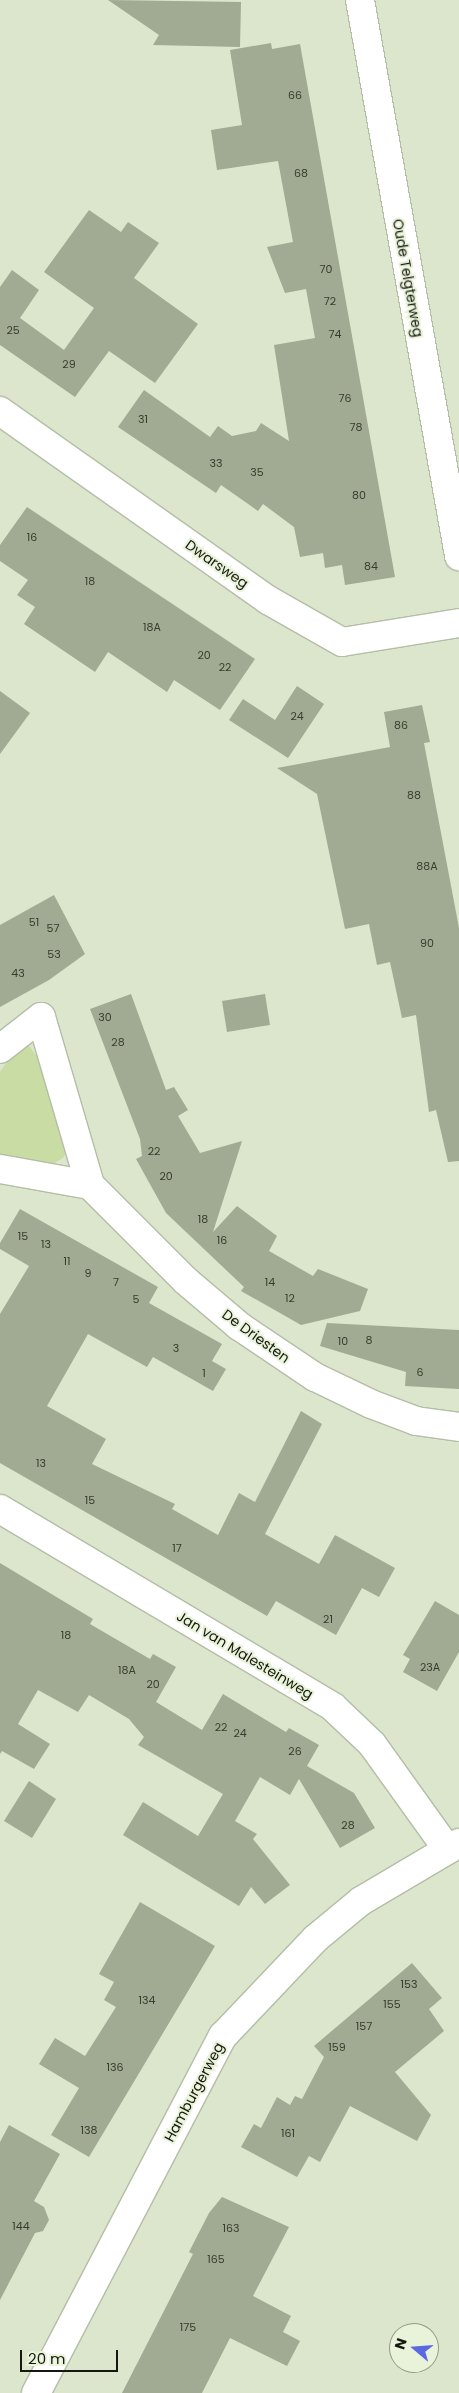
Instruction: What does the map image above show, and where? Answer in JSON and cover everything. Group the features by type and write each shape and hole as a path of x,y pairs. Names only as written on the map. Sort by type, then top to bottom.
{"street":[{"name":"Oude Telgterweg","path":"360,0 459,556"},
{"name":"Dwarsweg","path":"0,411 268,600 342,642 459,623"},
{"name":"De Driesten","path":"0,1049 41,1017 90,1185 201,1294 239,1326 315,1377 416,1422 459,1427"},
{"path":"0,1169 90,1185"},
{"name":"Jan van Malesteinweg","path":"0,1509 333,1707 372,1744 453,1846"},
{"name":"Hamburgerweg","path":"36,2393 223,2036 315,1940 361,1901 453,1846"}],"green space":[{"path":"29,1046 39,1059 69,1141 64,1157 47,1168 0,1154 0,1072 15,1051"}],"building":[{"path":"108,0 241,2 240,47 153,45 159,35"},
{"path":"271,43 272,49 300,44 395,577 345,585 342,565 325,568 323,553 300,557 294,527 263,504 258,511 221,485 216,493 118,427 144,390 210,437 218,426 232,436 256,431 261,423 289,441 274,345 315,338 306,289 285,293 267,247 293,242 278,161 217,170 211,130 242,125 230,50"},
{"path":"89,210 121,232 128,222 159,243 134,278 198,324 155,383 109,351 75,397 0,345 0,287 12,270 39,290 20,318 64,350 94,308 44,272"},
{"path":"27,507 255,659 220,710 174,680 167,692 108,652 95,672 24,624 35,607 17,595 28,580 0,561 0,545"},
{"path":"297,686 324,704 288,758 229,720 243,699 275,720"},
{"path":"0,691 30,713 0,754"},
{"path":"422,705 430,742 424,743 459,928 459,1161 448,1162 436,1110 429,1112 416,1015 402,1018 390,962 377,965 369,924 345,929 317,794 277,768 390,747 384,712"},
{"path":"54,895 85,954 49,980 0,1007 0,925"},
{"path":"131,994 166,1090 174,1087 188,1110 178,1116 200,1153 242,1141 213,1232 237,1206 277,1236 269,1251 313,1276 318,1269 368,1289 360,1311 301,1325 241,1291 244,1287 166,1213 136,1159 142,1156 140,1139 90,1009"},
{"path":"265,994 270,1025 227,1032 222,1001"},
{"path":"20,1209 158,1287 149,1303 222,1344 212,1361 226,1369 213,1391 153,1357 147,1367 88,1334 47,1406 106,1439 92,1464 175,1504 172,1509 218,1535 239,1493 255,1502 301,1411 322,1424 265,1534 319,1564 335,1535 395,1568 379,1597 362,1588 336,1635 276,1601 267,1616 0,1463 0,1314 29,1266 0,1249 0,1243"},
{"path":"327,1323 459,1330 459,1389 405,1386 406,1372 320,1346"},
{"path":"0,1563 93,1619 90,1624 150,1659 153,1654 176,1667 156,1702 202,1730 223,1694 286,1732 289,1728 319,1745 307,1766 354,1793 375,1828 340,1848 299,1779 290,1795 260,1777 235,1821 257,1834 253,1839 290,1885 265,1904 251,1887 239,1906 123,1835 143,1802 198,1836 223,1794 138,1745 144,1737 129,1719 89,1695 78,1712 38,1690 18,1724 50,1744 34,1769 2,1751 0,1754"},
{"path":"435,1601 459,1615 459,1652 437,1691 403,1672 410,1659 403,1655"},
{"path":"29,1781 56,1799 32,1838 4,1821"},
{"path":"140,1902 215,1946 89,2157 51,2135 79,2088 39,2064 55,2038 85,2056 116,2007 104,2000 114,1982 99,1974"},
{"path":"412,1963 442,1998 429,2009 444,2031 395,2072 431,2115 417,2141 350,2106 320,2162 309,2156 297,2177 241,2147 254,2124 261,2128 277,2097 290,2105 295,2096 302,2099 324,2057 314,2046"},
{"path":"9,2125 60,2154 34,2201 44,2207 49,2220 43,2231 35,2233 0,2300 0,2142"},
{"path":"222,2197 289,2227 253,2296 291,2316 283,2332 300,2341 287,2366 230,2338 202,2393 122,2393 193,2254 189,2252 209,2213"}]}
